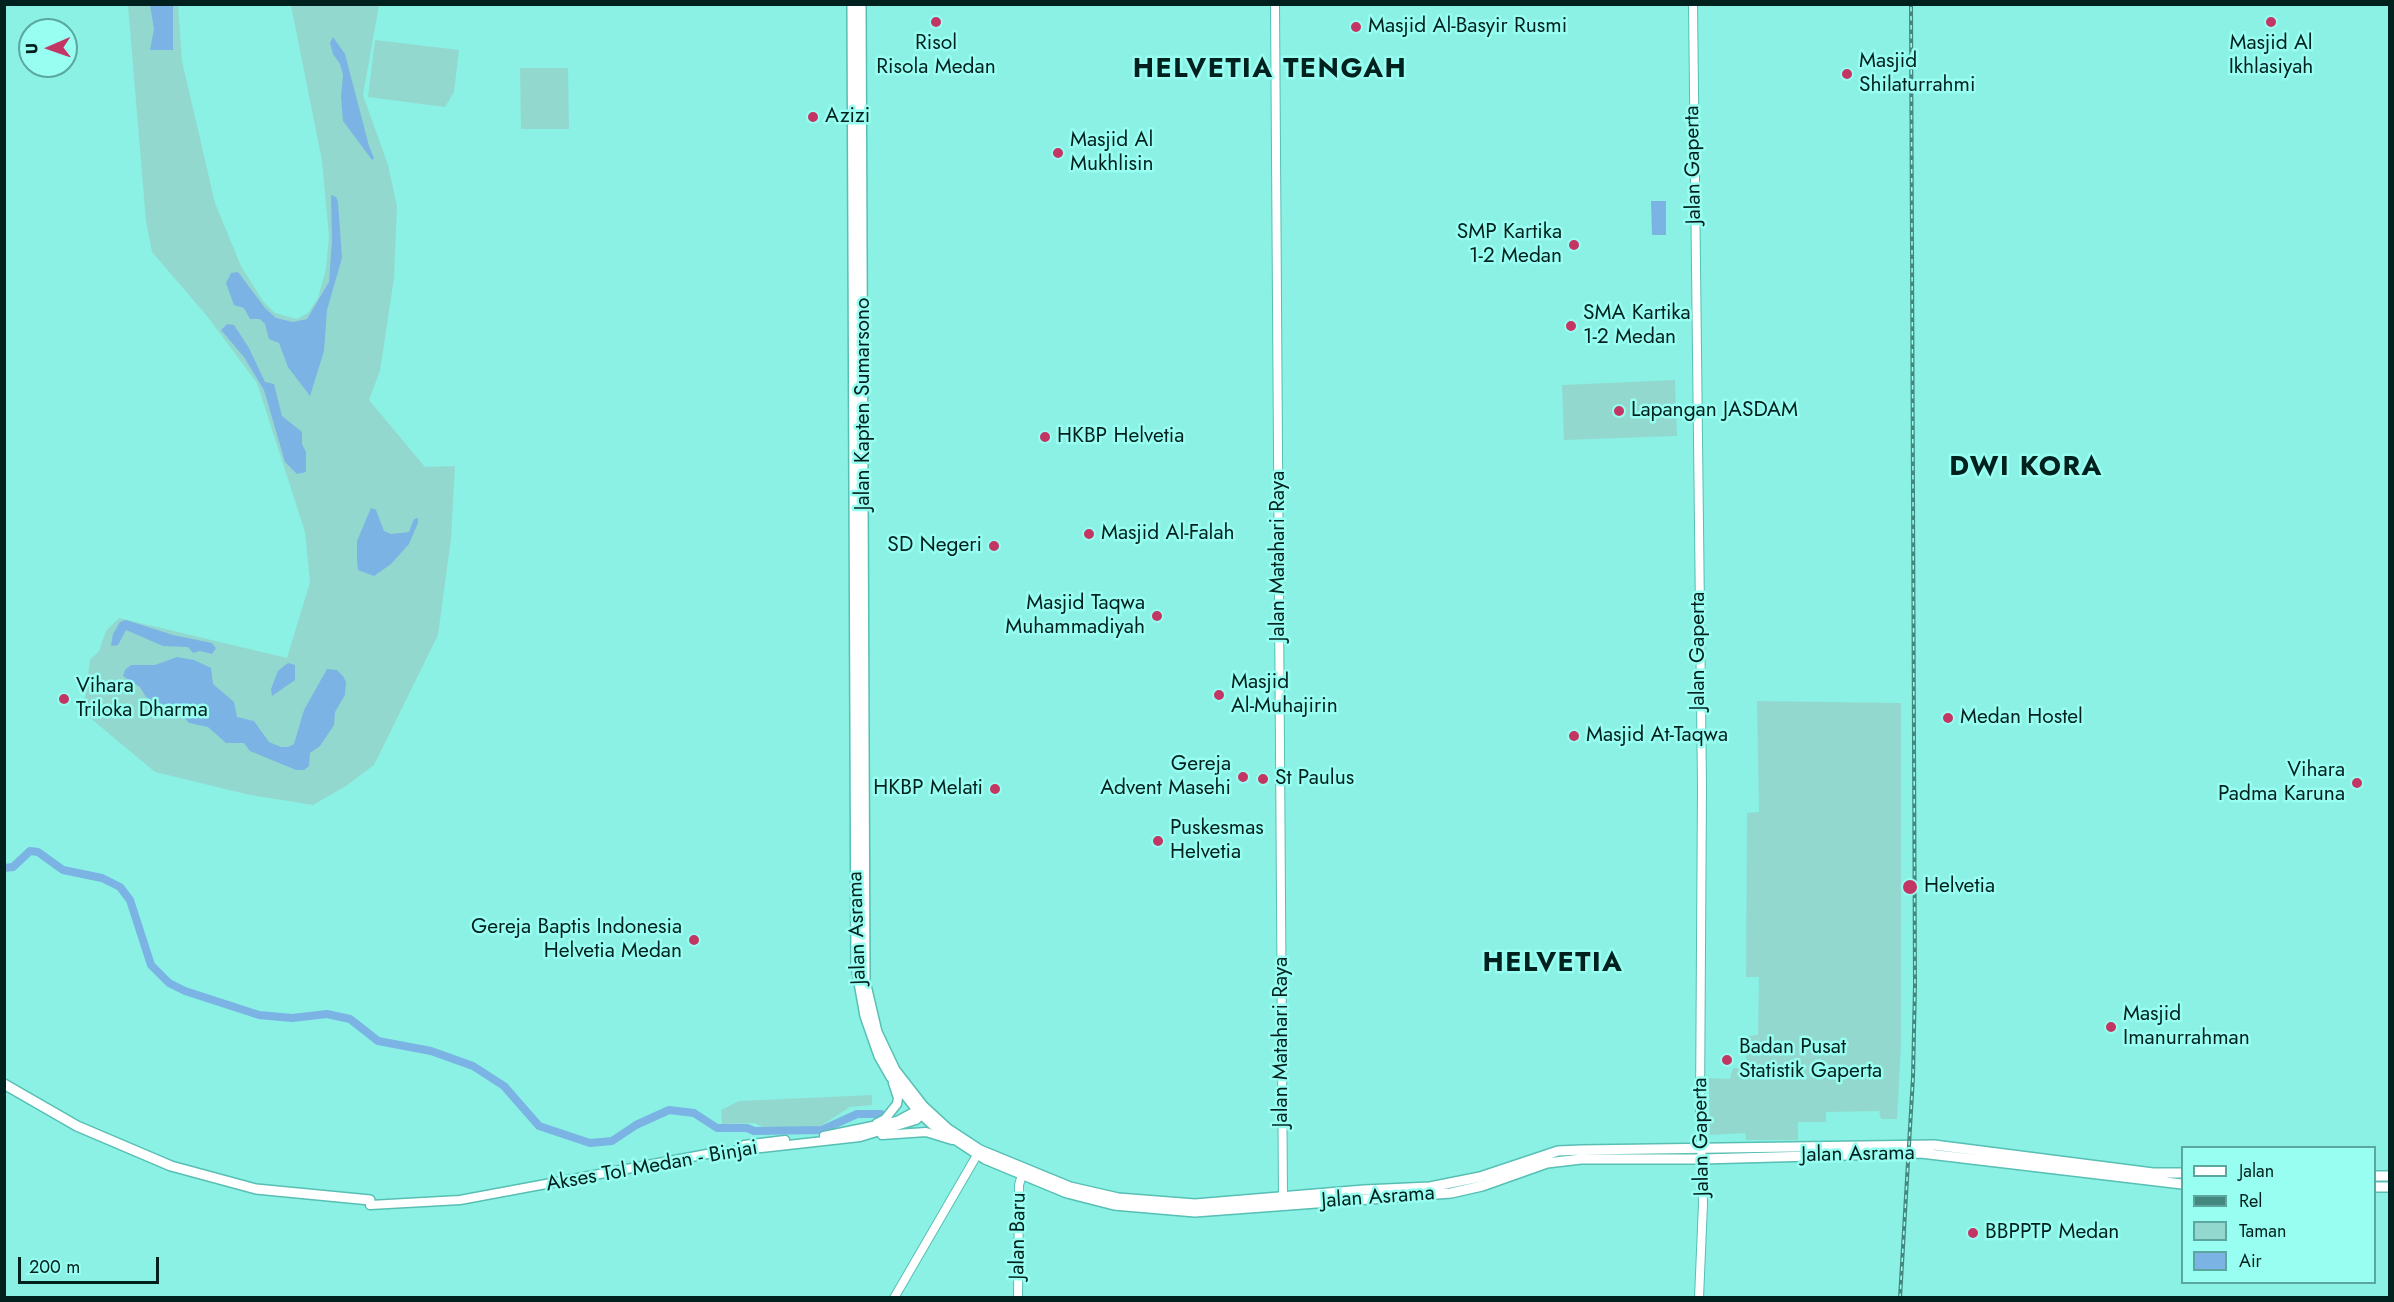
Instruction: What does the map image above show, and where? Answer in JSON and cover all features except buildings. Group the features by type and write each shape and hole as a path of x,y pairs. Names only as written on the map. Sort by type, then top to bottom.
{"highway":[{"name":"Jalan Kapten Sumarsono","path":"852,4 853,350 861,802"},
{"name":"Jalan Kapten Sumarsono","path":"861,4 864,349 861,802"},
{"path":"853,350 864,349"},
{"name":"Jalan Asrama","path":"861,802 865,981 877,1032 895,1070 923,1110 965,1141 1021,1177 1130,1199 1195,1204 1449,1185 1558,1151 1934,1145 2153,1173 2181,1173"},
{"name":"Jalan Asrama","path":"861,802 857,982 874,1044 891,1077 953,1140 1021,1177 1067,1193 1114,1205 1195,1212 1451,1193 1559,1160 1921,1153 2181,1184"},
{"path":"4,1084 77,1126 171,1166 256,1188 370,1202"},
{"path":"4,1090 75,1131 116,1150 201,1182 282,1198 370,1202"}],"main road":[{"path":"869,1128 885,1119 897,1104 897,1093 891,1077"},
{"name":"Akses Tol Medan - Binjai","path":"557,1180 703,1149 869,1128 897,1121 923,1110"},
{"name":"Akses Tol Medan - Binjai","path":"370,1202 437,1200 707,1154 864,1137 907,1124 923,1110"},
{"path":"864,1137 926,1132 953,1140"}],"street":[{"name":"Jalan Matahari Raya","path":"1275,4 1283,1196"},
{"name":"Jalan Gaperta","path":"1693,4 1701,787 1703,1227 1700,1298"},
{"path":"894,1298 977,1155"},
{"name":"Jalan Baru","path":"1018,1298 1021,1177"}],"green space":[{"path":"128,5 178,5 182,61 215,203 241,266 263,301 275,313 297,319 308,313 318,298 326,269 329,237 322,161 291,5 379,5 363,95 388,165 397,206 394,278 380,371 369,400 425,467 455,466 451,539 438,635 374,765 346,786 313,805 250,795 155,772 83,712 90,660 99,651 106,631 119,618 287,658 310,582 305,532 257,383 207,316 152,252 146,221"},
{"path":"375,40 459,50 454,92 445,107 368,97"},
{"path":"520,68 568,68 569,129 521,129"},
{"name":"Lapangan JASDAM","path":"1675,380 1677,436 1564,440 1562,385"},
{"path":"1757,701 1901,703 1901,1046 1897,1119 1881,1119 1879,1111 1826,1112 1826,1122 1798,1122 1798,1140 1746,1140 1745,1133 1710,1135 1709,1078 1730,1079 1733,1068 1745,1068 1747,1036 1758,1035 1759,977 1746,977 1747,813 1759,812"},
{"path":"872,1095 872,1105 850,1107 819,1127 764,1128 755,1123 722,1124 721,1110 739,1101"}],"water":[{"path":"150,5 173,5 173,50 150,50 154,29"},
{"path":"333,37 345,54 374,158 372,160 343,121 341,97 343,75 330,43"},
{"path":"331,195 336,197 338,202 342,258 327,310 324,351 310,396 288,367 279,343 269,339 265,324 260,319 250,319 244,308 234,305 226,283 231,273 238,272 265,308 276,318 293,322 307,319 329,282 332,241"},
{"path":"1651,201 1666,201 1666,235 1652,235"},
{"path":"227,324 234,325 249,348 265,382 274,384 282,416 302,432 302,444 306,452 306,472 297,474 285,462 264,390 244,357 221,330"},
{"path":"371,508 376,510 384,531 391,534 409,532 414,519 418,518 409,544 391,564 374,576 358,570 357,559 357,541"},
{"path":"126,620 173,635 212,643 216,648 212,654 200,651 193,653 188,647 163,646 126,630 118,645 111,646 113,634 120,622"},
{"path":"177,657 194,660 211,668 213,684 234,702 237,717 254,721 269,742 281,747 294,744 304,710 327,669 337,670 343,676 346,682 345,695 335,712 334,725 320,746 310,753 309,766 304,770 296,770 250,751 244,743 226,743 208,727 189,723 180,712 146,697 140,687 123,676 125,670 131,665 155,665"},
{"path":"288,663 295,665 295,680 272,696 271,689 278,671"}],"waterway":[{"path":"4,868 13,867 30,851 38,852 63,870 102,878 120,887 130,900 151,965 169,983 185,991 259,1015 292,1018 327,1014 350,1019 378,1041 431,1051 473,1066 504,1086 539,1126 590,1143 612,1141 636,1125 669,1110 694,1113 717,1128 747,1128 754,1131 822,1130 857,1114 881,1114"}],"railway":[{"path":"1900,1298 1913,1077 1915,985 1911,4"}],"place":[{"name":"Risol Risola Medan","path":"936,22"},
{"name":"Masjid Al Ikhlasiyah","path":"2271,22"},
{"name":"Masjid Al-Basyir Rusmi","path":"1356,27"},
{"name":"Masjid Shilaturrahmi","path":"1847,74"},
{"name":"Azizi","path":"813,117"},
{"name":"Masjid Al Mukhlisin","path":"1058,153"},
{"name":"SMP Kartika 1-2 Medan","path":"1574,245"},
{"name":"SMA Kartika 1-2 Medan","path":"1571,326"},
{"name":"Lapangan JASDAM","path":"1619,411"},
{"name":"HKBP Helvetia","path":"1045,437"},
{"name":"Masjid Al-Falah","path":"1089,534"},
{"name":"SD Negeri","path":"994,546"},
{"name":"Masjid Taqwa Muhammadiyah","path":"1157,616"},
{"name":"Masjid Al-Muhajirin","path":"1219,695"},
{"name":"Vihara Triloka Dharma","path":"64,699"},
{"name":"Medan Hostel","path":"1948,718"},
{"name":"Masjid At-Taqwa","path":"1574,736"},
{"name":"Gereja Advent Masehi","path":"1243,777"},
{"name":"St Paulus","path":"1263,779"},
{"name":"Vihara Padma Karuna","path":"2357,783"},
{"name":"HKBP Melati","path":"995,789"},
{"name":"Puskesmas Helvetia","path":"1158,841"},
{"name":"Helvetia","path":"1910,887"},
{"name":"Gereja Baptis Indonesia Helvetia Medan","path":"694,940"},
{"name":"Masjid Imanurrahman","path":"2111,1027"},
{"name":"Badan Pusat Statistik Gaperta","path":"1727,1060"},
{"name":"BBPPTP Medan","path":"1973,1233"}],"district":[{"name":"HELVETIA TENGAH","path":"1270,70"},
{"name":"DWI KORA","path":"2026,468"},
{"name":"HELVETIA","path":"1553,964"}]}
